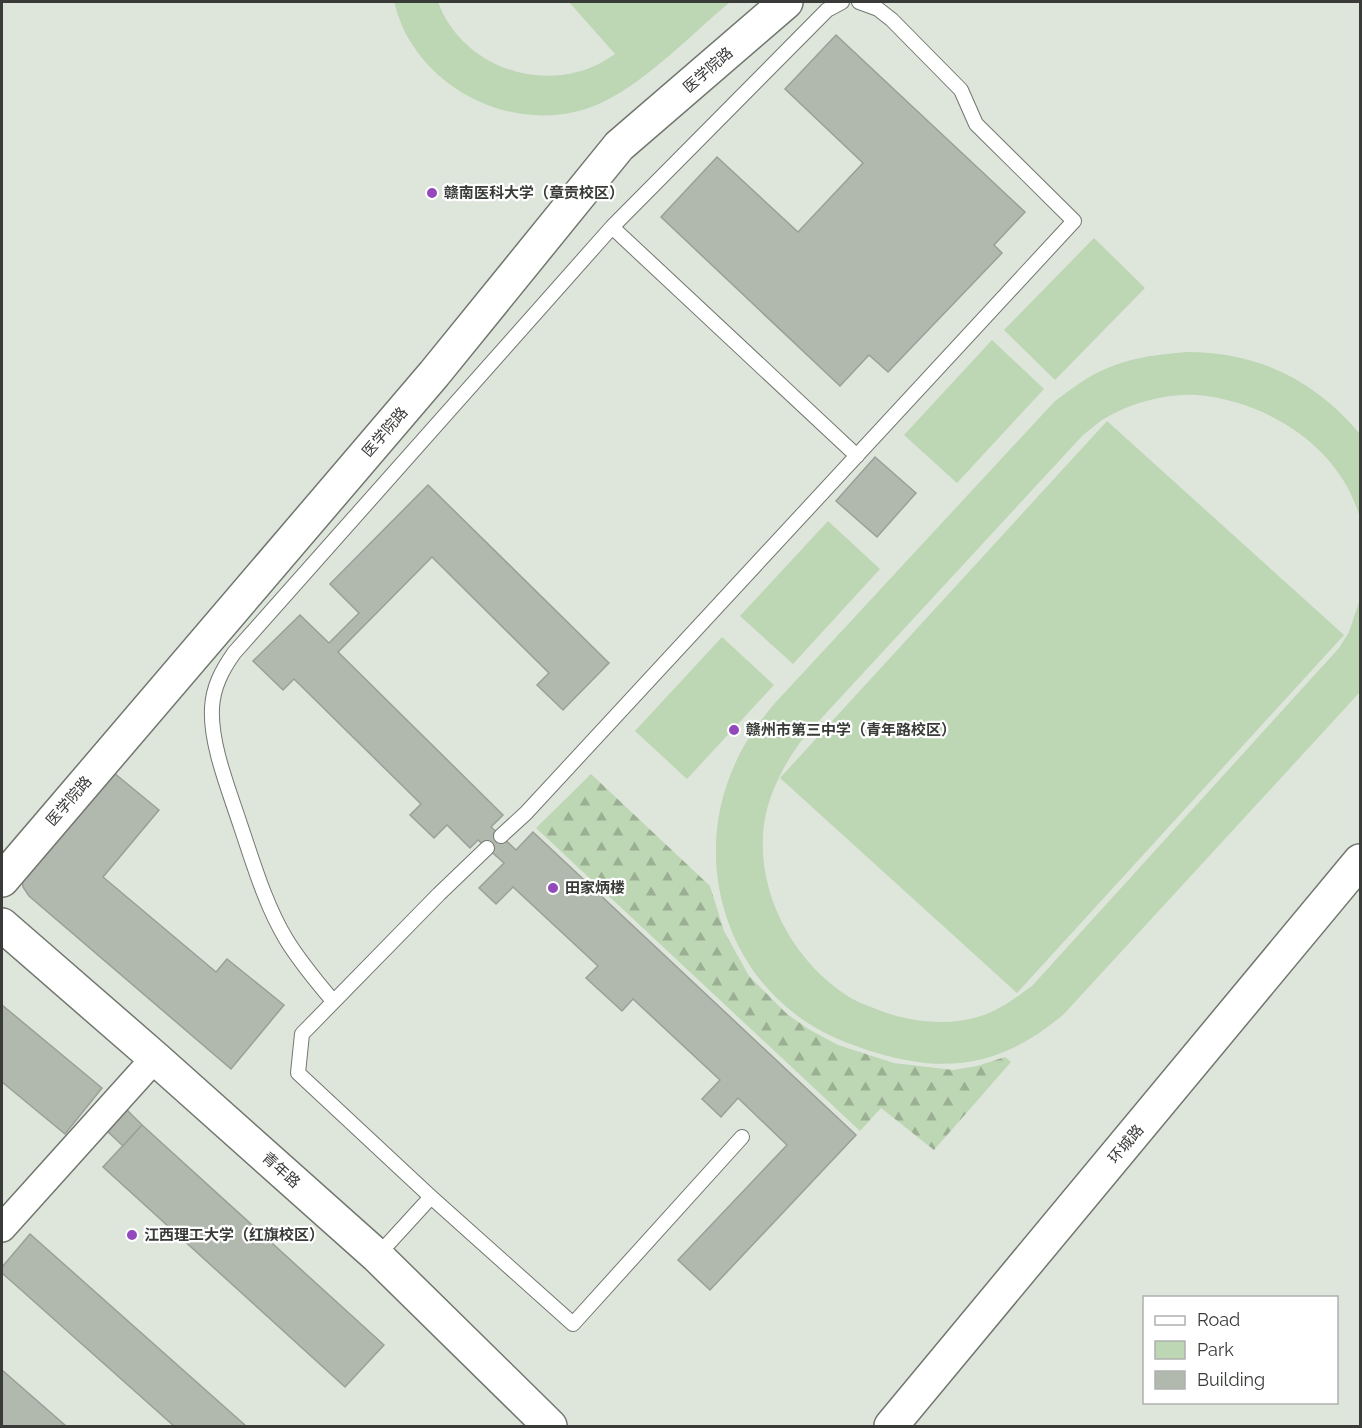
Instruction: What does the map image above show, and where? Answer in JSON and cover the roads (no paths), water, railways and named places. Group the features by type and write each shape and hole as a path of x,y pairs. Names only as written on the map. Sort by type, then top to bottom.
{"street":[{"name":"医学院路","path":"2,880 434,374 619,146 786,2"},
{"name":"环城路","path":"891,1426 1360,861"},
{"name":"青年路","path":"2,925 377,1256 550,1426"},
{"path":"2,1228 155,1058"}],"lane":[{"path":"333,1001 306,971 284,937 266,897 229,791 215,740 212,708 216,686 224,667 612,227 827,10 842,2"},
{"path":"501,836 526,813 1074,221 976,124 961,90 892,20 878,9 859,2"},
{"path":"612,227 857,456"},
{"path":"487,848 302,1034 298,1073 431,1197 573,1324 742,1137"},
{"path":"377,1256 431,1197"}],"place":[{"name":"赣南医科大学（章贡校区）","path":"432,193"},
{"name":"赣州市第三中学（青年路校区）","path":"734,730"},
{"name":"田家炳楼","path":"553,888"},
{"name":"江西理工大学（红旗校区）","path":"132,1235"}]}
